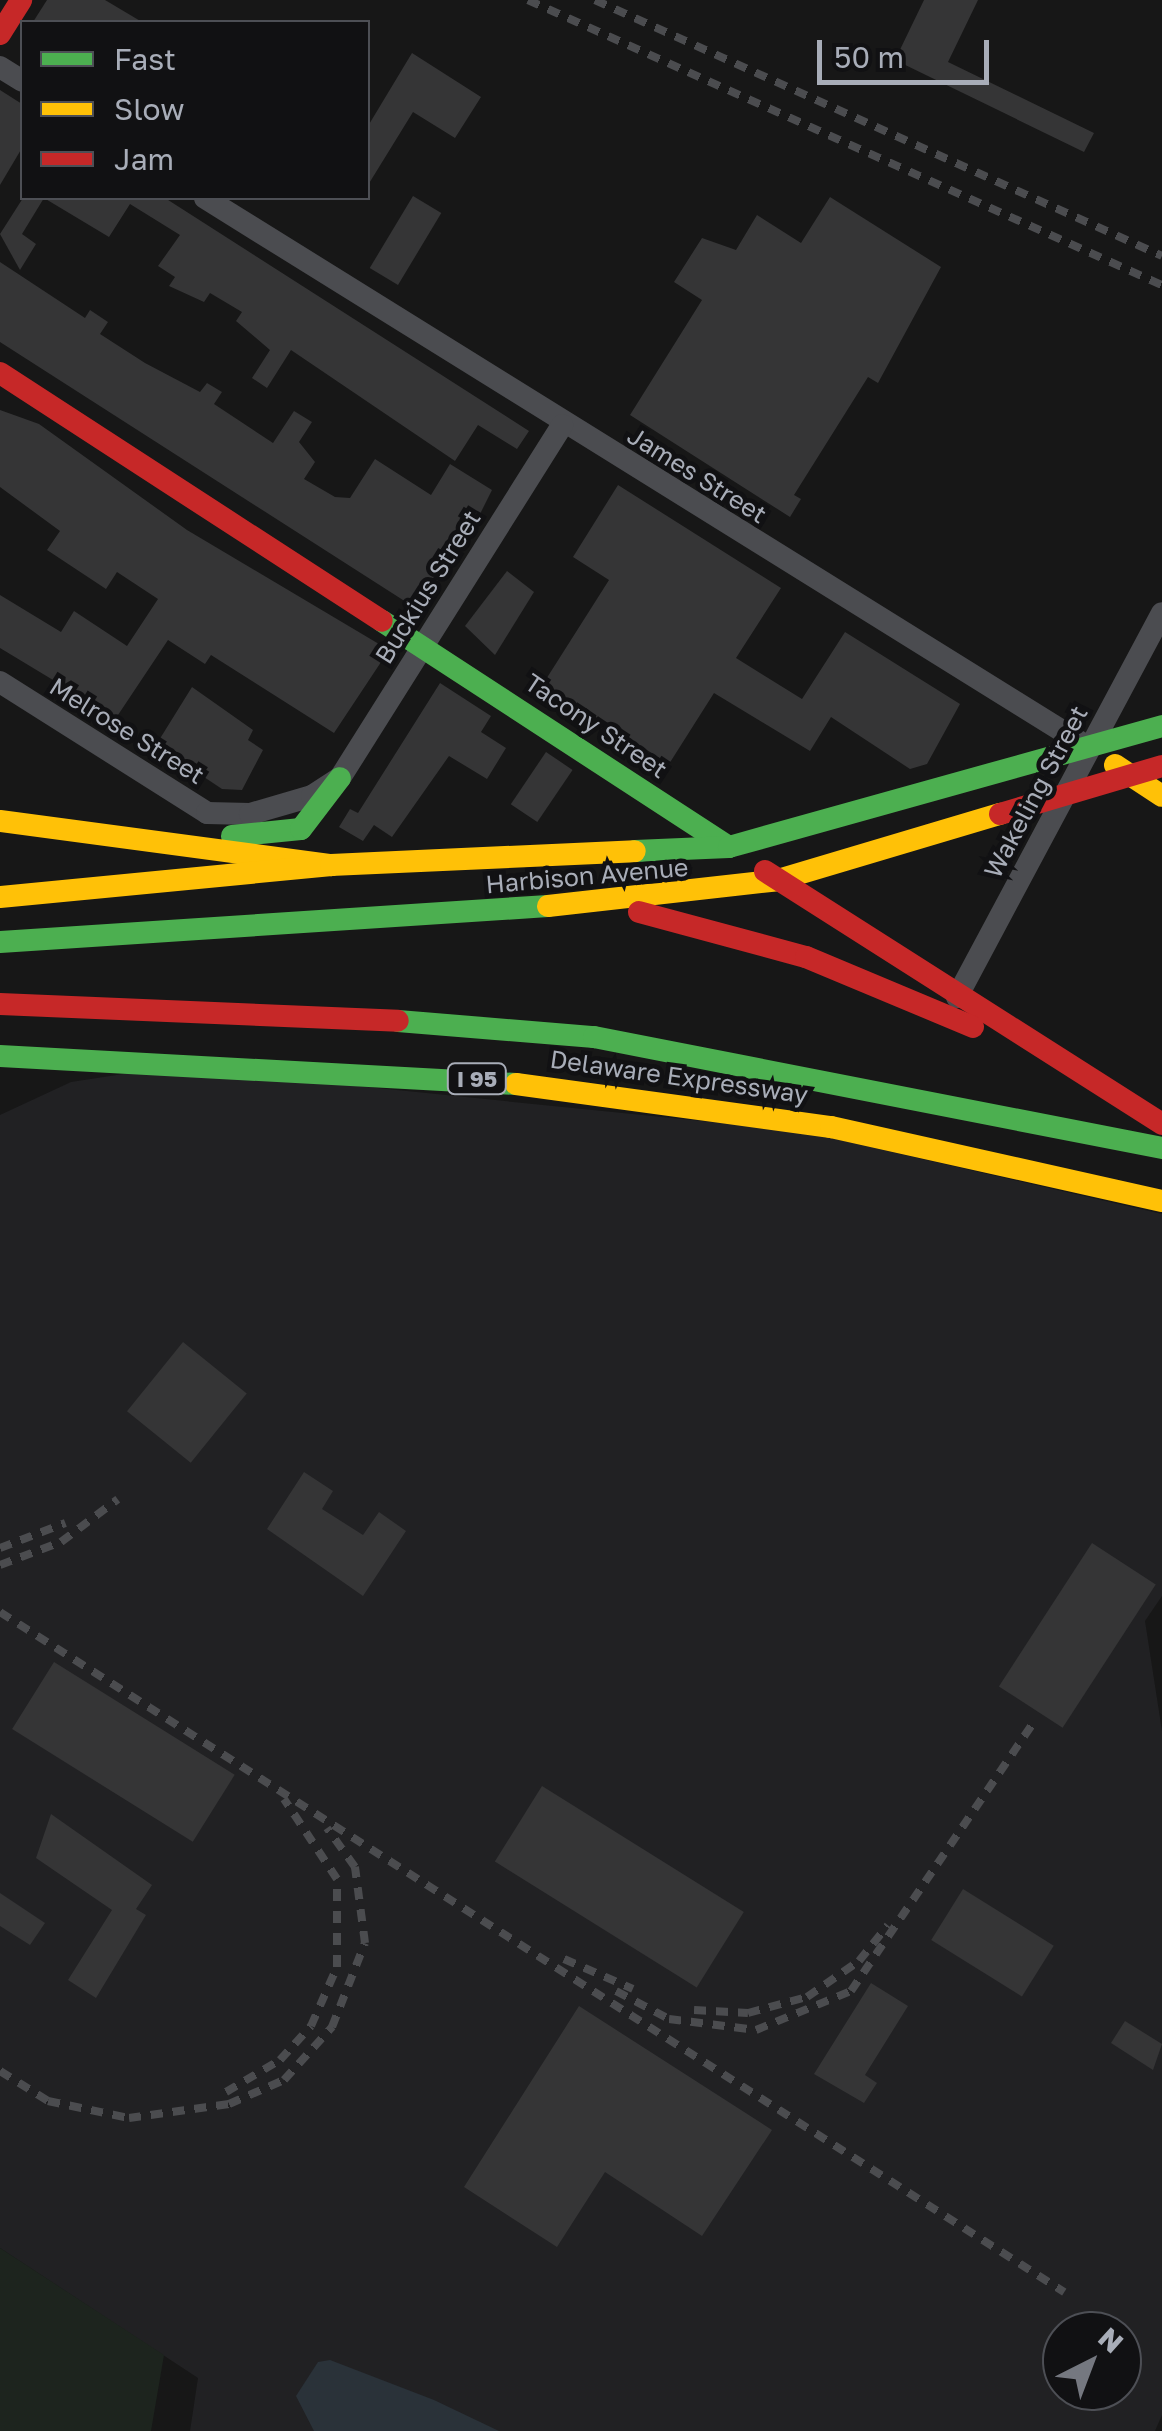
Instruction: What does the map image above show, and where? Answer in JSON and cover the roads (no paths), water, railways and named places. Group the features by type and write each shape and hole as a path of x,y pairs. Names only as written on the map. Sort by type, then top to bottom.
{"main road":[{"path":"0,34 21,0"},
{"name":"Tacony Street","path":"0,372 424,644 1056,1062 1162,1124"},
{"name":"Harbison Avenue","path":"0,897 332,865 730,847 1162,726"},
{"name":"James Street","path":"1091,749 1162,796"},
{"name":"Harbison Avenue","path":"0,942 597,906 778,880 1162,766"},
{"path":"112,833 280,837 312,820 340,778"},
{"path":"0,821 332,865"},
{"path":"597,906 770,944 1056,1062"},
{"name":"Delaware Expressway","path":"0,1004 217,1007 576,1035 855,1081 1162,1148"},
{"name":"Delaware Expressway","path":"6,1056 122,1057 506,1082 831,1126 1162,1202"}],"street":[{"name":"James Street","path":"208,200 562,424 1091,749"},
{"name":"Buckius Street","path":"340,778 562,424"},
{"name":"Wakeling Street","path":"957,997 1162,613"},
{"name":"Melrose Street","path":"0,682 207,813 273,809 340,778"}],"railway":[{"path":"528,0 1162,285"},
{"path":"595,0 1162,256"},
{"path":"0,1565 61,1542 118,1499"},
{"path":"0,1548 65,1523"},
{"path":"0,1612 1064,2292"},
{"path":"616,1991 669,2019 756,2030 851,1991 1034,1722"},
{"path":"226,2092 280,2060 311,2026 337,1967 337,1879 284,1799"},
{"path":"0,2071 48,2101 129,2118 229,2104 284,2080 332,2027 365,1943 355,1867 327,1828"},
{"path":"694,2010 748,2013 807,1997 859,1961 888,1925"},
{"path":"564,1959 633,1989"}]}
